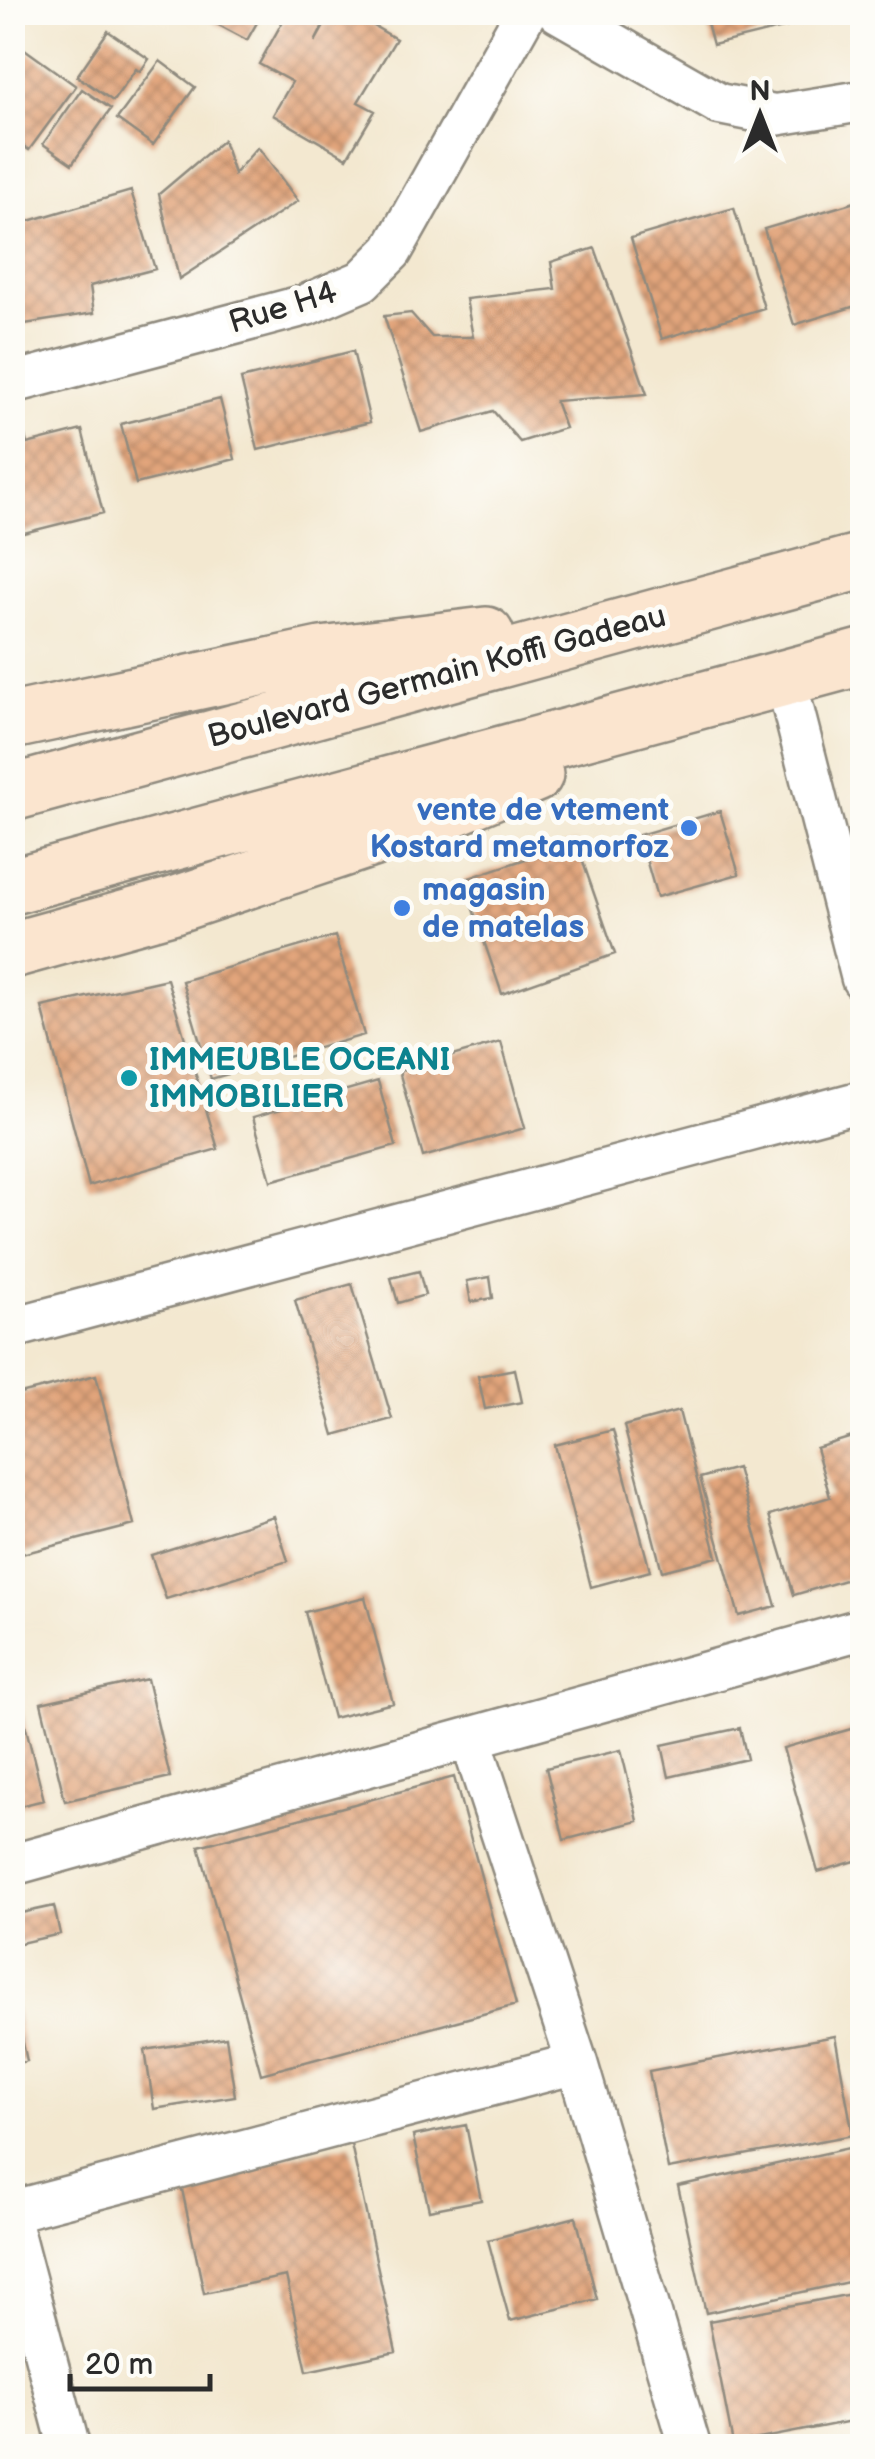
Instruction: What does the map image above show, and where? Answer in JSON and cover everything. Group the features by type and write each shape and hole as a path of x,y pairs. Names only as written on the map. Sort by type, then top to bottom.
{"main road":[{"name":"Boulevard Germain Koffi Gadeau","path":"12,793 862,561"},
{"path":"12,721 320,655 562,626 760,588"},
{"path":"12,886 862,657"},
{"path":"12,950 170,906 413,825 697,706 784,677"}],"street":[{"name":"Rue H4","path":"12,383 306,305 362,281 392,251 526,12"},
{"path":"558,12 719,104 774,115 862,101"},
{"path":"784,677 862,979"},
{"path":"12,1328 862,1101"},
{"path":"12,1865 862,1628"},
{"path":"471,1740 576,2063 690,2446"},
{"path":"12,2211 576,2063"},
{"path":"12,2229 68,2446"}],"building":[{"path":"194,12 263,12 247,40"},
{"path":"288,12 330,12 315,42 332,12 350,12 396,39 358,102 375,111 347,158 273,115 292,82 259,64"},
{"path":"603,12 628,12 619,24"},
{"path":"704,12 814,12 816,20 713,45"},
{"path":"108,31 149,59 140,72 136,69 113,101 77,76"},
{"path":"12,40 76,86 29,150 12,138"},
{"path":"160,61 195,87 153,145 117,119"},
{"path":"82,89 111,109 72,164 43,144"},
{"path":"223,140 234,174 258,147 298,201 179,279 159,194"},
{"path":"131,191 155,269 90,286 94,313 12,326 12,226"},
{"path":"862,200 862,304 794,325 764,229"},
{"path":"734,208 764,308 662,339 631,238"},
{"path":"595,248 647,394 555,401 565,428 520,442 493,411 421,432 384,316 411,313 432,337 473,337 466,299 555,289 551,262"},
{"path":"353,351 370,422 258,450 241,379"},
{"path":"220,399 235,459 136,484 121,424"},
{"path":"21,418 27,444 82,430 103,513 12,536 12,420"},
{"path":"720,811 739,874 657,897 639,835"},
{"path":"576,842 615,954 502,994 463,880"},
{"path":"335,936 364,1035 211,1079 182,981"},
{"name":"IMMEUBLE OCEANI IMMOBILIER","path":"167,979 218,1149 89,1186 42,1007"},
{"path":"501,1042 525,1128 423,1157 399,1071"},
{"path":"378,1081 396,1146 271,1181 253,1117"},
{"path":"419,1271 425,1295 398,1303 391,1278"},
{"path":"490,1277 493,1298 471,1302 467,1281"},
{"path":"352,1284 392,1419 334,1435 295,1300"},
{"path":"515,1369 522,1402 485,1409 478,1376"},
{"path":"96,1375 134,1525 18,1555 12,1533 12,1396"},
{"path":"679,1411 717,1557 662,1571 624,1426"},
{"path":"613,1430 650,1571 591,1587 555,1445"},
{"path":"862,1434 862,1575 794,1595 770,1515 830,1497 816,1448"},
{"path":"737,1468 776,1606 739,1616 700,1478"},
{"path":"274,1516 288,1561 166,1599 151,1555"},
{"path":"365,1597 393,1703 333,1718 305,1612"},
{"path":"147,1679 170,1777 65,1801 41,1703"},
{"path":"19,1700 44,1800 12,1808 12,1702"},
{"path":"862,1726 862,1859 818,1872 783,1748"},
{"path":"740,1728 747,1759 669,1777 662,1745"},
{"path":"621,1750 638,1821 564,1840 546,1768"},
{"path":"454,1777 516,2005 261,2074 199,1846"},
{"path":"54,1906 60,1934 12,1945 12,1915"},
{"path":"12,1993 27,2061 12,2064"},
{"path":"835,2036 853,2135 668,2169 649,2071"},
{"path":"226,2037 235,2096 154,2109 145,2050"},
{"path":"466,2125 481,2200 429,2210 413,2136"},
{"path":"351,2144 396,2352 307,2371 286,2276 204,2293 180,2180"},
{"path":"862,2145 862,2279 706,2313 678,2186"},
{"path":"576,2217 597,2299 510,2321 488,2240"},
{"path":"862,2292 862,2419 733,2444 709,2321"},
{"path":"634,2440 635,2446 611,2446 611,2445"}],"place":[{"name":"vente de vtement Kostard metamorfoz","path":"689,828"},
{"name":"magasin de matelas","path":"402,908"},
{"name":"IMMEUBLE OCEANI IMMOBILIER","path":"129,1078"}]}
